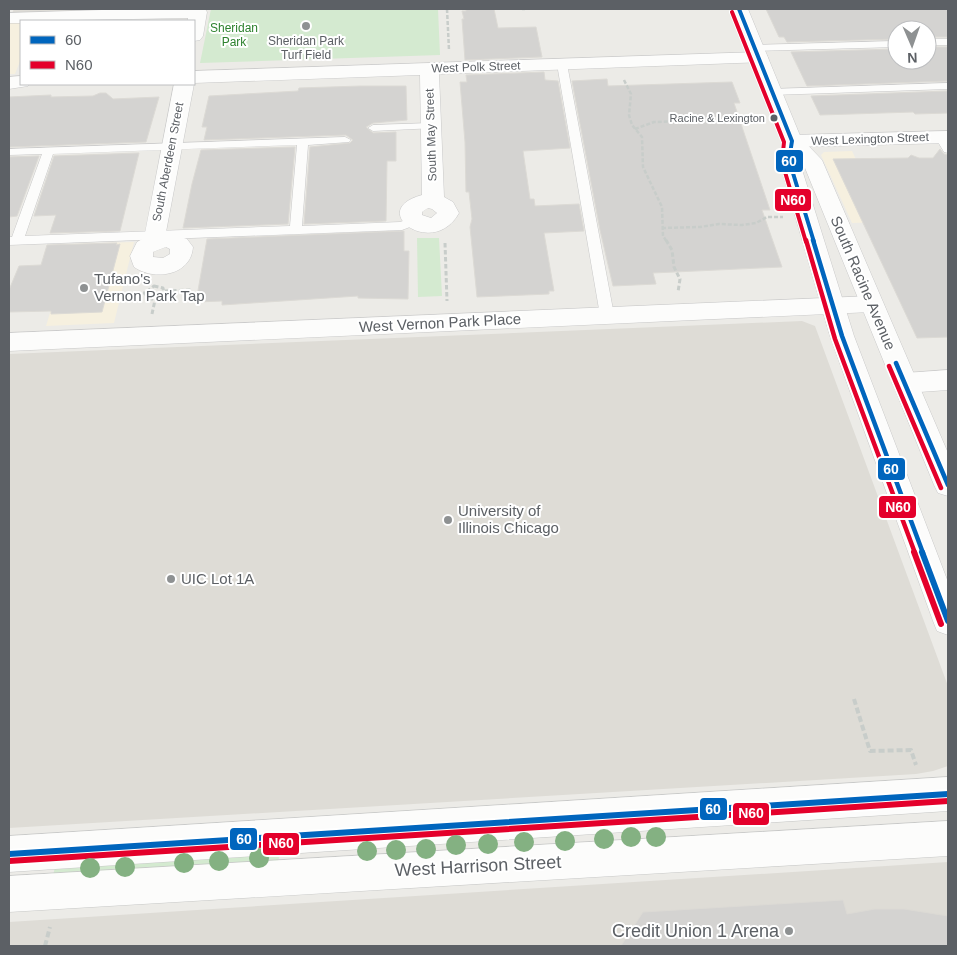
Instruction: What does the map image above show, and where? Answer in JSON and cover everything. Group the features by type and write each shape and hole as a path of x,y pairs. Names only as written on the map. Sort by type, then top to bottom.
{"street":[{"name":"South Racine Avenue","path":"739,9 792,141 812,160 948,485"},
{"path":"9,18 198,12 195,30"},
{"name":"West Polk Street","path":"195,77 562,64 757,53"},
{"name":"South May Street","path":"414,221 419,224 432,226 443,221 448,213 447,209 433,201 429,69"},
{"name":"South Aberdeen Street","path":"155,238 184,85"},
{"name":"South Racine Avenue","path":"792,141 789,160 833,305 948,621"},
{"name":"West Lexington Street","path":"792,141 946,141"},
{"name":"West Vernon Park Place","path":"9,342 871,304"},
{"path":"905,383 948,380"},
{"path":"9,854 948,794"},
{"name":"West Harrison Street","path":"9,894 948,838"}],"lane":[{"path":"757,53 887,45"},
{"path":"562,64 607,315"},
{"path":"772,92 948,86"},
{"path":"373,128 431,126"},
{"path":"9,152 345,140"},
{"path":"296,230 303,142"},
{"path":"49,150 13,241 155,238 402,226 414,221"}],"path":[{"path":"447,9 450,56"},
{"path":"623,76 630,94 632,106 630,115 635,129 642,137 643,167 662,207 663,236 672,250 674,267 680,280 678,292"},
{"path":"635,129 654,122 702,120 732,122 763,119"},
{"path":"662,228 700,227 719,224 742,225 756,223 767,217 785,217"},
{"path":"444,241 447,302"},
{"path":"115,294 145,293 154,286 161,286 165,292"},
{"path":"145,293 148,299 154,300 163,296 165,292 192,290"},
{"path":"152,314 154,300"},
{"path":"854,699 870,751 911,750 916,764"},
{"path":"45,946 50,927"}],"shaded area":[{"path":"14,9 168,9 12,13"},
{"path":"11,22 20,22 20,62 15,74 9,74 9,26"},
{"path":"852,151 886,222 852,223 821,155 824,152"},
{"path":"134,242 114,323 46,326 71,244"},
{"name":"University of Illinois Chicago","path":"802,321 815,326 948,686 948,766 916,774 9,828 9,354"},
{"path":"948,862 948,946 9,946 9,922"}],"green space":[{"name":"Sheridan Park","path":"211,9 438,9 440,55 200,63"},
{"path":"417,238 439,238 442,296 418,297"},
{"path":"278,853 277,864 52,881 56,862"}],"building":[{"path":"466,9 494,9 498,28 536,27 542,57 465,60 462,19 464,19 462,11 466,11"},
{"path":"766,9 948,9 948,37 937,37 937,20 887,20 887,39 787,42 784,37 779,37"},
{"path":"937,47 948,47 948,81 807,86 791,52 887,49 887,70 937,70"},
{"path":"544,72 545,80 558,81 570,148 523,151 530,199 534,199 535,206 579,204 584,231 544,233 554,291 549,291 549,294 477,297 470,227 472,219 469,192 466,192 465,142 460,82 467,82 466,75"},
{"path":"607,79 608,86 732,82 740,103 734,103 770,210 762,210 782,267 653,273 656,284 613,286 600,230 572,81"},
{"path":"406,86 407,120 373,123 366,127 373,133 396,132 396,161 387,161 386,221 304,224 310,147 350,143 353,140 346,135 204,140 207,127 202,127 209,96 298,91 299,88"},
{"path":"948,91 948,113 915,114 913,112 820,115 811,96"},
{"path":"106,93 113,99 159,97 146,142 9,147 9,97 93,96"},
{"path":"295,147 288,224 183,228 201,150"},
{"path":"940,149 944,154 948,155 948,337 917,338 833,159 908,158 911,155 919,158 933,158"},
{"path":"139,153 120,231 50,233 56,215 34,216 54,156"},
{"path":"39,156 17,216 9,217 9,157"},
{"path":"404,231 404,251 409,251 408,299 358,298 358,296 222,305 222,301 196,302 207,239"},
{"path":"117,243 116,245 120,244 102,312 51,314 51,311 9,312 9,290 19,266 41,265 47,245"},
{"name":"Credit Union 1 Arena","path":"843,900 847,914 875,909 904,909 948,916 948,946 621,946 643,912"}],"transit line":[{"name":"60","path":"739,9 792,141 789,160 842,336 948,621"},
{"name":"N60","path":"732,12 784,142 782,162 835,339 941,624"},
{"name":"60","path":"896,363 948,485"},
{"name":"N60","path":"889,366 941,488"},
{"name":"60","path":"9,854 948,794"},
{"name":"N60","path":"9,861 948,801"}],"place":[{"name":"Sheridan Park Turf Field","path":"306,26"},
{"name":"Racine & Lexington","path":"774,118"},
{"name":"Tufano's Vernon Park Tap","path":"84,288"},
{"name":"University of Illinois Chicago","path":"448,520"},
{"name":"UIC Lot 1A","path":"171,579"},
{"name":"Credit Union 1 Arena","path":"789,931"}]}
